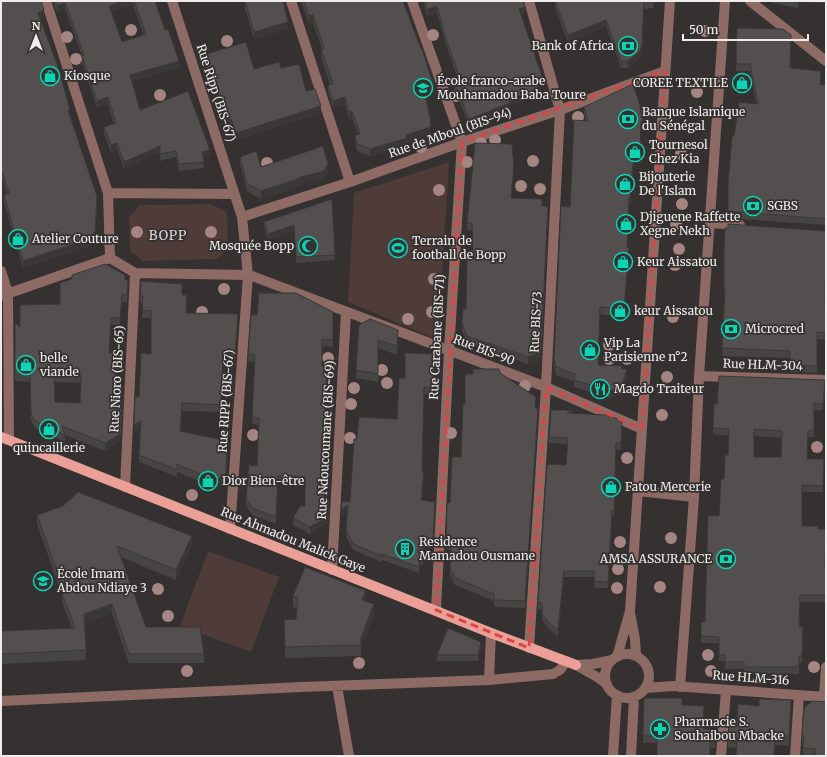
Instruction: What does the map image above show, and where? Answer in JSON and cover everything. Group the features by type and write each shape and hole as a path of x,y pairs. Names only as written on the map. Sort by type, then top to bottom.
{"main road":[{"name":"Rue Ahmadou Malick Gaye","path":"5,438 332,570 529,648 576,665"}],"street":[{"path":"46,1 108,193 110,258"},
{"name":"Rue Ripp (BIS-67)","path":"172,1 242,217"},
{"path":"291,1 350,182"},
{"name":"Rue Carabane (BIS-71)","path":"412,1 462,142 449,351 436,610"},
{"name":"Rue BIS-73","path":"529,1 560,110 546,387 529,648"},
{"path":"614,658 623,654 630,654 642,659 646,664 650,677 646,688 640,694 628,698 617,695 607,684 606,672 614,658 630,611 670,1"},
{"path":"677,687 694,497 699,376 725,1"},
{"path":"750,1 826,61"},
{"name":"Rue de Mboul (BIS-94)","path":"242,217 350,182 462,142 560,110 665,71"},
{"path":"108,193 234,194"},
{"name":"Rue RIPP (BIS-67)","path":"230,529 248,275 242,217"},
{"path":"710,223 749,226"},
{"path":"110,258 135,273"},
{"path":"5,295 110,258"},
{"path":"1,271 5,295 5,438"},
{"name":"Rue BIS-90","path":"135,273 248,275 546,387 642,429"},
{"name":"Rue Nioro (BIS-65)","path":"125,487 135,273"},
{"name":"Rue Ndoucoumane (BIS-69)","path":"332,570 346,312"},
{"name":"Rue HLM-304","path":"699,376 826,380"},
{"path":"638,491 694,497"},
{"path":"630,611 636,639 636,656"},
{"path":"489,680 491,633"},
{"name":"Rue Ahmadou Malick Gaye","path":"576,665 593,664 614,658"},
{"path":"1,702 489,680 552,674 560,670 566,661"},
{"name":"Rue Ahmadou Malick Gaye","path":"576,665 607,684"},
{"path":"825,697 826,667"},
{"name":"Rue HLM-316","path":"650,677 677,687"},
{"path":"337,686 349,756"},
{"name":"Rue HLM-316","path":"646,688 677,687 825,697"},
{"path":"722,756 726,690"},
{"path":"613,756 617,695"},
{"path":"795,756 799,695"},
{"path":"631,756 634,697"}],"highlighted area":[{"path":"665,71 642,429 546,387 529,648 436,610 462,142"}],"shaded area":[{"name":"Terrain de football de Bopp","path":"449,162 438,340 348,302 354,193"},
{"name":"BOPP","path":"211,204 227,212 228,249 217,259 143,261 130,251 129,217 140,205"},
{"path":"208,551 279,577 251,652 180,626"}],"building":[{"path":"1,1 41,1 44,10 38,13 57,64 70,109 68,110 97,196 95,231 90,239 23,261 4,195 9,193 1,169"},
{"path":"55,1 124,1 109,6 122,42 146,34 134,1 155,1 165,30 168,29 179,61 130,75 140,110 188,91 210,150 202,152 204,162 179,164 176,151 160,154 160,146 124,162 117,143 111,145 104,127 116,123 108,97 97,101 82,56 84,55 65,3 57,6"},
{"path":"245,1 283,1 288,22 254,32"},
{"path":"304,1 403,1 422,49 433,83 423,86 431,127 406,135 407,138 370,149 357,144 355,135 360,134 352,111 349,112 345,97 333,101 328,85 333,84 321,49 324,48 313,15 309,16"},
{"path":"425,1 523,1 525,7 519,9 543,79 536,91 509,99 510,103 469,119 455,84 461,81 446,39 437,6 427,10"},
{"path":"555,1 653,1 644,2 642,44 640,51 628,61 621,61 606,20 568,35"},
{"path":"737,28 783,29 791,35 790,68 821,71 820,85 826,84 826,219 728,211 728,185 732,136 734,136 739,102 758,104 750,64 736,64"},
{"path":"246,42 254,69 279,62 281,68 299,64 306,91 315,89 321,106 236,133 231,119 228,120 215,85 212,86 203,55"},
{"path":"633,84 643,121 641,121 640,150 634,150 630,198 629,197 627,247 629,247 624,309 600,307 598,365 622,366 622,369 627,369 622,385 610,391 574,380 575,374 556,367 554,359 561,206 570,207 574,120 588,121 584,107"},
{"path":"475,143 512,144 514,166 511,198 542,199 542,206 548,206 541,352 528,357 467,336 462,324 463,309 466,309 467,253 473,253 472,223 467,223"},
{"path":"323,146 328,164 324,171 261,191 247,184 240,157 256,151 261,167"},
{"path":"332,199 335,255 296,257 294,225 268,234 264,222"},
{"path":"728,224 826,231 826,333 817,332 817,366 790,365 790,351 722,348 725,289 725,228 728,228"},
{"path":"105,264 125,275 125,280 128,280 127,295 122,294 120,318 111,318 109,353 117,354 113,396 122,396 121,434 105,443 62,426 65,435 35,421 31,414 30,374 15,374 15,323 20,327 20,305 60,304 60,283 72,279 72,275","holes":["54,375 81,375 80,403 55,402"]},
{"path":"141,281 182,284 182,295 187,295 186,313 238,314 235,354 223,353 221,405 182,403 180,431 227,441 226,473 216,481 177,464 177,470 139,455 141,421 134,425 135,397 139,397 141,353 151,354 151,311 142,310 143,296 140,296"},
{"path":"259,293 296,293 333,312 333,340 322,339 322,366 327,366 324,446 326,446 325,501 329,501 328,517 310,527 293,518 300,506 305,506 305,477 278,476 276,517 252,508 246,498 249,465 257,466 259,418 252,417 255,355 248,354 251,315 257,315"},
{"path":"1,311 2,312 2,373 1,373"},
{"path":"370,319 398,330 397,346 378,340 378,374 356,370 359,325"},
{"path":"405,353 436,354 434,388 424,387 422,471 424,471 421,500 435,502 433,542 423,542 423,558 420,558 419,567 382,554 382,556 353,544 346,529 348,505 341,509 342,502 350,502 354,439 357,439 359,417 397,419 399,378 405,378"},
{"path":"473,369 499,369 500,373 536,397 535,408 538,409 525,601 494,600 494,594 455,578 450,568 451,542 446,542 447,504 450,502 452,457 461,457 463,404 465,404 465,374 473,374"},
{"path":"719,376 825,380 823,404 814,403 814,430 808,431 807,459 824,459 823,486 802,485 802,526 818,526 818,529 826,529 826,595 800,595 799,627 803,627 802,656 799,656 799,667 744,667 744,662 725,662 725,655 719,654 719,637 701,636 701,622 705,622 708,515 719,516 721,479 724,479 725,455 728,455 729,429 713,428 714,404 717,404","holes":["754,429 782,431 781,457 754,457"]},
{"path":"551,410 573,410 567,413 608,415 622,421 621,443 616,443 614,511 612,511 608,582 594,581 594,571 564,571 558,630 548,622 542,614 542,603 538,602 547,464 566,465 568,438 549,437"},
{"path":"78,492 192,536 176,570 117,546 146,627 200,627 204,654 129,654 112,604 84,614 86,650 1,654 1,631 75,628 62,594 65,593 37,515 63,506"},
{"path":"305,567 366,591 362,600 374,604 361,638 361,645 285,647 284,620 296,619 298,598 293,596"},
{"path":"448,628 481,642 478,655 437,655"},
{"path":"644,698 682,698 682,705 704,706 703,729 716,729 715,741 710,741 710,756 657,756 657,736 643,736"},
{"path":"759,699 791,700 789,736 775,736 774,756 736,756 737,738 728,738 729,726 737,726 738,704 759,706"},
{"path":"812,701 826,702 826,756 815,756 816,749 803,748 804,736 802,736 804,708"}],"place":[{"name":"Bank of Africa","path":"628,46"},
{"name":"Kiosque","path":"50,76"},
{"name":"COREE TEXTILE","path":"742,83"},
{"name":"École franco-arabe Mouhamadou Baba Toure","path":"423,88"},
{"name":"Banque Islamique du Sénégal","path":"628,119"},
{"name":"Tournesol Chez Kia","path":"635,152"},
{"name":"Bijouterie De l'Islam","path":"625,184"},
{"name":"SGBS","path":"753,206"},
{"name":"Djiguene Raffette Xegne Nekh","path":"626,224"},
{"name":"Atelier Couture","path":"18,239"},
{"name":"Mosquée Bopp","path":"308,246"},
{"name":"Terrain de football de Bopp","path":"398,248"},
{"name":"Keur Aissatou","path":"623,262"},
{"name":"keur Aissatou","path":"620,311"},
{"name":"Microcred","path":"731,329"},
{"name":"Vip La Parisienne n°2","path":"590,350"},
{"name":"belle viande","path":"26,365"},
{"name":"Magdo Traiteur","path":"600,389"},
{"name":"quincaillerie","path":"49,429"},
{"name":"Dior Bien-être","path":"208,481"},
{"name":"Fatou Mercerie","path":"611,487"},
{"name":"Residence Mamadou Ousmane","path":"405,549"},
{"name":"AMSA ASSURANCE","path":"726,559"},
{"name":"École Imam Abdou Ndiaye 3","path":"43,581"},
{"name":"Pharmacie S. Souhaibou Mbacke","path":"660,729"}],"district":[{"name":"BOPP","path":"168,235"}]}
